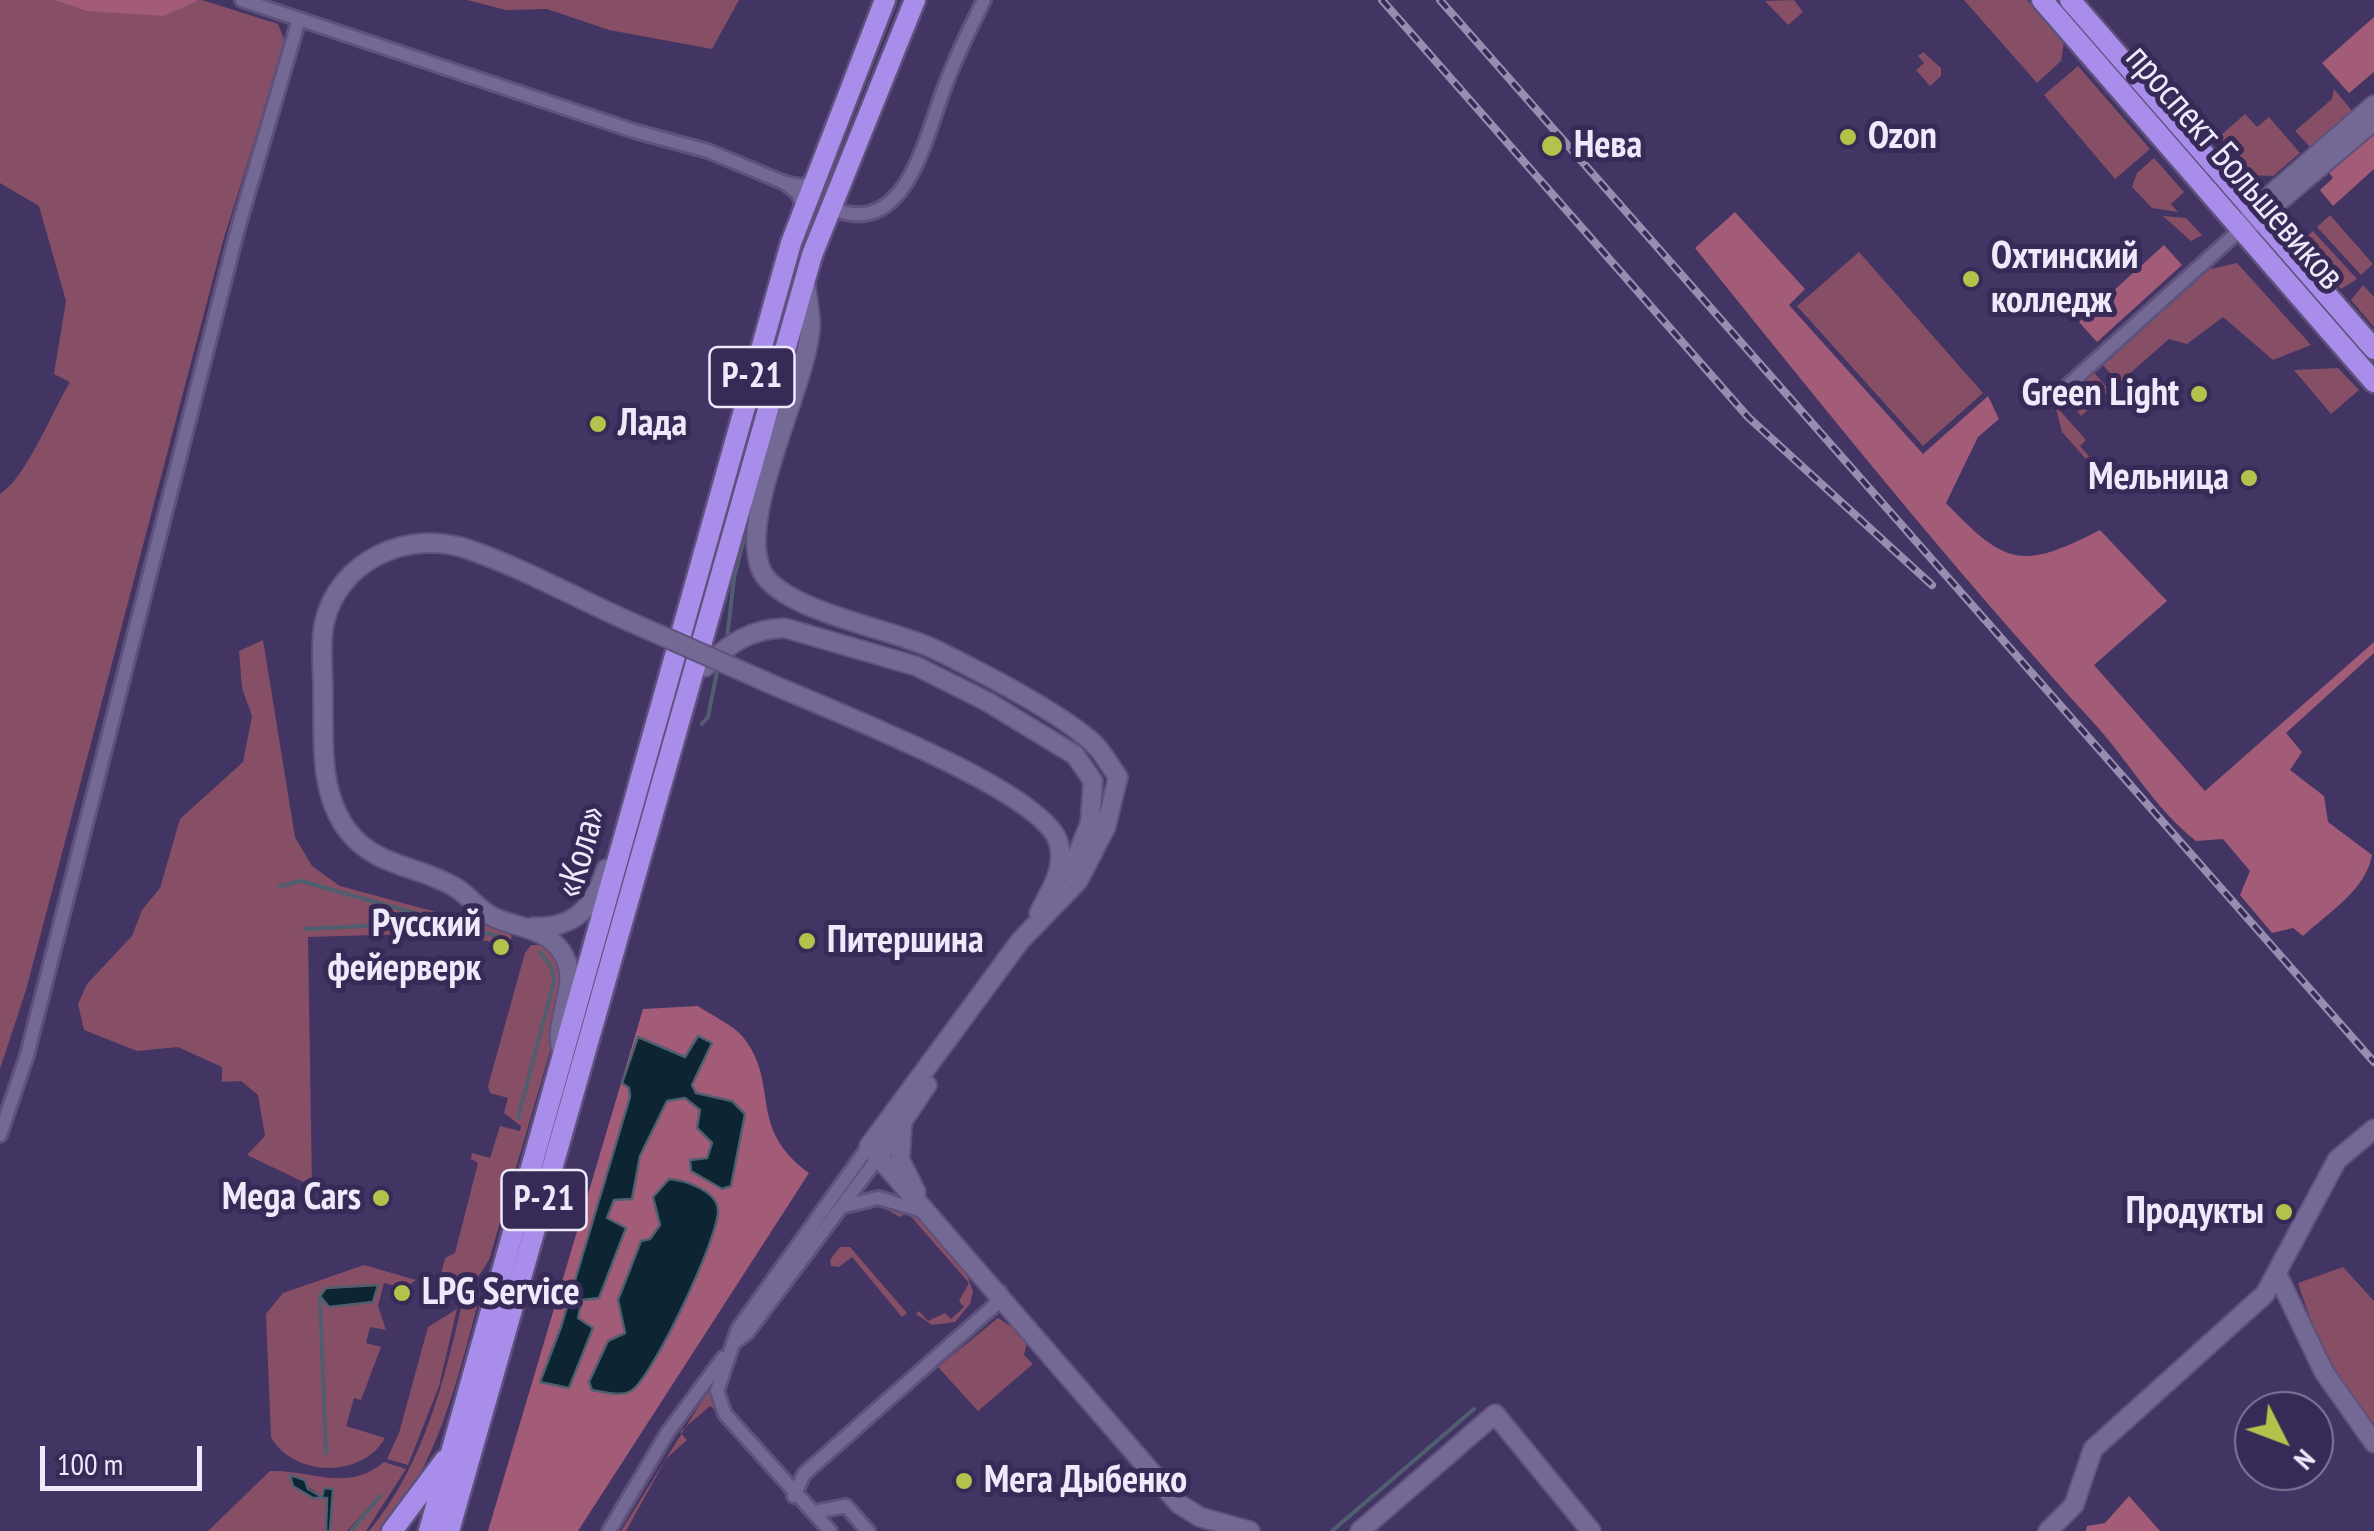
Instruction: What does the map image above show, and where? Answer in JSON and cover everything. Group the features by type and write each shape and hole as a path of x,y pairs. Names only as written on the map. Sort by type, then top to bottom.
{"main road":[{"name":"«Кола»","path":"429,1531 630,810 808,194 885,0"},
{"name":"«Кола»","path":"449,1531 805,280 829,208 915,0"},
{"name":"проспект Большевиков","path":"2042,0 2374,382"},
{"name":"проспект Большевиков","path":"2070,0 2372,345"},
{"path":"392,1531 452,1450"}],"street":[{"path":"242,0 634,131 708,151 801,186 808,194"},
{"path":"829,208 859,218 896,197 913,177 956,56 984,0"},
{"path":"0,1135 27,1056 238,228 299,20"},
{"path":"2053,399 2374,105"},
{"path":"2257,215 2374,121"},
{"path":"785,183 798,193 808,194"},
{"path":"805,280 811,331 769,472 757,542 760,568 774,587 795,600 932,647 1092,742 1118,778 1106,826 1078,881 1032,927"},
{"path":"562,1052 556,1036 569,986 567,961 552,940 492,917 453,886 378,858 346,829 329,794 325,767 324,624 349,575 391,548 428,544 465,548 984,780 1032,810 1060,844 1061,868 1032,927 1028,945 906,1117 875,1149 841,1207 668,1432 609,1531"},
{"path":"691,681 734,640 766,628 785,628 916,666 988,702 1075,756 1093,781 1090,823 1072,870 875,1149 738,1328 719,1380 718,1402 794,1496 830,1531"},
{"path":"522,926 560,926 587,908 599,891 620,821 630,810"},
{"path":"906,1117 900,1160 918,1201"},
{"path":"2048,1531 2074,1505 2093,1449 2241,1318 2278,1276 2337,1160 2374,1129"},
{"path":"875,1149 1179,1504 1200,1517 1250,1531"},
{"path":"841,1207 878,1198 918,1201"},
{"path":"2278,1276 2324,1372 2374,1444"},
{"path":"794,1496 804,1474 984,1315 999,1292"},
{"path":"999,1292 1015,1318 1037,1336"},
{"path":"984,1315 1015,1318"},
{"path":"1360,1531 1494,1414 1591,1531"},
{"path":"814,1512 846,1506 868,1531"}],"shaded area":[{"path":"0,0 54,0 86,11 202,0 278,24 285,42 223,241 26,990 0,1069 0,494 28,460 70,382 54,374 66,301 39,206 0,183"},
{"path":"54,0 199,0 164,16 86,11"},
{"path":"467,0 739,0 712,49 609,30 547,9 506,10"},
{"path":"1794,0 1803,12 1788,25 1765,1"},
{"path":"1964,0 2027,0 2064,42 2061,61 2037,83"},
{"path":"2374,17 2374,72 2349,93 2322,63"},
{"path":"1923,52 1941,68 1941,76 1930,86 1916,70 1924,63 1918,56"},
{"path":"2078,66 2150,149 2115,179 2044,95"},
{"path":"2334,89 2353,112 2313,150 2295,131 2332,99"},
{"path":"2245,114 2257,127 2269,117 2300,153 2273,176 2251,175 2219,137"},
{"path":"2374,129 2374,169 2333,206 2320,190 2333,178 2327,170"},
{"path":"2154,158 2184,192 2171,204 2178,212 2152,208 2132,187 2137,173"},
{"path":"1735,212 1805,289 1789,305 1923,454 1988,396 1999,419 1978,437 1946,503 1967,524 2001,550 2033,556 2100,530 2167,601 2094,665 2205,791 2374,642 2374,653 2286,733 2302,752 2290,770 2324,796 2328,822 2372,855 2354,890 2303,936 2293,928 2272,933 2240,895 2250,871 2223,839 2196,841 2167,814 2105,736 1890,488 1695,248"},
{"path":"2330,215 2373,264 2361,275 2317,227"},
{"path":"2163,216 2186,218 2202,235 2191,241"},
{"path":"2313,231 2357,279 2341,289 2300,242"},
{"path":"2164,245 2182,265 2097,342 2079,322"},
{"path":"1859,252 1983,393 1923,446 1797,306"},
{"path":"2237,263 2311,345 2273,360 2223,317 2187,344 2169,339 2119,383 2100,362 2202,271"},
{"path":"2363,285 2374,297 2374,327 2351,300"},
{"path":"2338,368 2359,390 2331,414 2294,370"},
{"path":"2091,369 2110,391 2081,416 2064,393"},
{"path":"2055,405 2086,440 2080,446 2119,491 2117,494 2062,432"},
{"path":"263,640 295,837 312,866 340,886 509,932 512,937 508,945 443,933 308,937 312,1186 247,1155 265,1136 258,1095 241,1081 222,1082 222,1067 178,1047 137,1051 84,1030 78,1004 87,984 132,936 142,910 160,888 180,819 243,762 252,716 242,688 239,651"},
{"path":"531,945 543,945 563,971 561,1014 489,1260 478,1277 460,1290 441,1274 445,1258 455,1253 478,1163 471,1159 472,1153 490,1158 500,1126 520,1131 521,1126 504,1113 508,1098 490,1093 488,1086 525,953"},
{"path":"698,1006 743,1037 760,1072 777,1139 809,1173 578,1531 488,1531 643,1009"},
{"path":"881,1202 916,1215 966,1272 973,1291 970,1304 955,1322 932,1325 916,1314 919,1311 928,1321 945,1313 951,1319 964,1307 959,1301 969,1283 907,1212 900,1217 882,1207"},
{"path":"840,1247 850,1247 907,1313 902,1317 852,1257 839,1267 831,1266 830,1260"},
{"path":"364,1265 416,1280 404,1288 384,1283 378,1306 386,1330 370,1327 366,1343 381,1347 361,1400 354,1398 346,1426 385,1438 361,1461 328,1468 311,1466 281,1450 271,1437 266,1314 283,1293"},
{"path":"2343,1267 2374,1301 2374,1427 2328,1359 2298,1283"},
{"path":"474,1296 479,1299 432,1450 383,1531 369,1531 404,1480 417,1452 429,1424 462,1304"},
{"path":"457,1309 439,1386 408,1465 387,1459 399,1433 428,1327"},
{"path":"998,1318 1028,1338 1024,1355 1033,1364 978,1411 938,1367"},
{"path":"715,1380 716,1411 710,1406 686,1427"},
{"path":"682,1434 687,1440 667,1458"},
{"path":"384,1462 406,1469 366,1531 353,1531 380,1495 347,1531 330,1531 332,1489 323,1497 293,1476 294,1487 313,1498 327,1498 326,1531 208,1531 270,1471 343,1478 370,1471"},
{"path":"664,1463 626,1531 621,1531"},
{"path":"2129,1496 2160,1531 2086,1531 2087,1526 2105,1523"}],"water":[{"path":"698,1036 712,1043 692,1085 696,1093 732,1101 745,1114 731,1186 722,1189 691,1171 690,1160 707,1158 712,1143 697,1128 700,1110 685,1098 667,1101 640,1156 632,1199 614,1200 607,1218 626,1228 599,1298 582,1300 578,1318 593,1328 569,1388 540,1382 561,1327 630,1097 629,1088 622,1083 638,1037 685,1057"},
{"path":"669,1179 699,1188 716,1203 716,1224 708,1247 668,1335 641,1381 622,1394 592,1390 589,1382 608,1341 625,1333 618,1300 641,1241 650,1239 660,1225 653,1197"},
{"path":"378,1285 373,1302 329,1307 320,1296 326,1288"},
{"path":"290,1475 305,1480 308,1489 322,1497 324,1488 333,1489 330,1531 326,1531 327,1498 313,1498 293,1486"}],"waterway":[{"path":"727,639 734,578 751,511"},
{"path":"702,724 708,717 718,667"},
{"path":"280,886 301,881 507,939"},
{"path":"305,929 440,922"},
{"path":"518,1118 554,981 552,968 540,952"},
{"path":"320,1296 326,1453"},
{"path":"1332,1531 1474,1409"},
{"path":"351,1531 380,1496"}],"railway":[{"path":"1382,0 1748,417 1932,585"},
{"path":"1440,0 2374,1062"}],"place":[{"name":"Ozon","path":"1848,137"},
{"name":"Нева","path":"1552,146"},
{"name":"Охтинский колледж","path":"1971,279"},
{"name":"Green Light","path":"2199,394"},
{"name":"Лада","path":"598,424"},
{"name":"Мельница","path":"2249,478"},
{"name":"Питершина","path":"807,941"},
{"name":"Русский фейерверк","path":"501,947"},
{"name":"Mega Cars","path":"381,1198"},
{"name":"Продукты","path":"2284,1212"},
{"name":"LPG Service","path":"402,1293"},
{"name":"Мега Дыбенко","path":"964,1481"}]}
